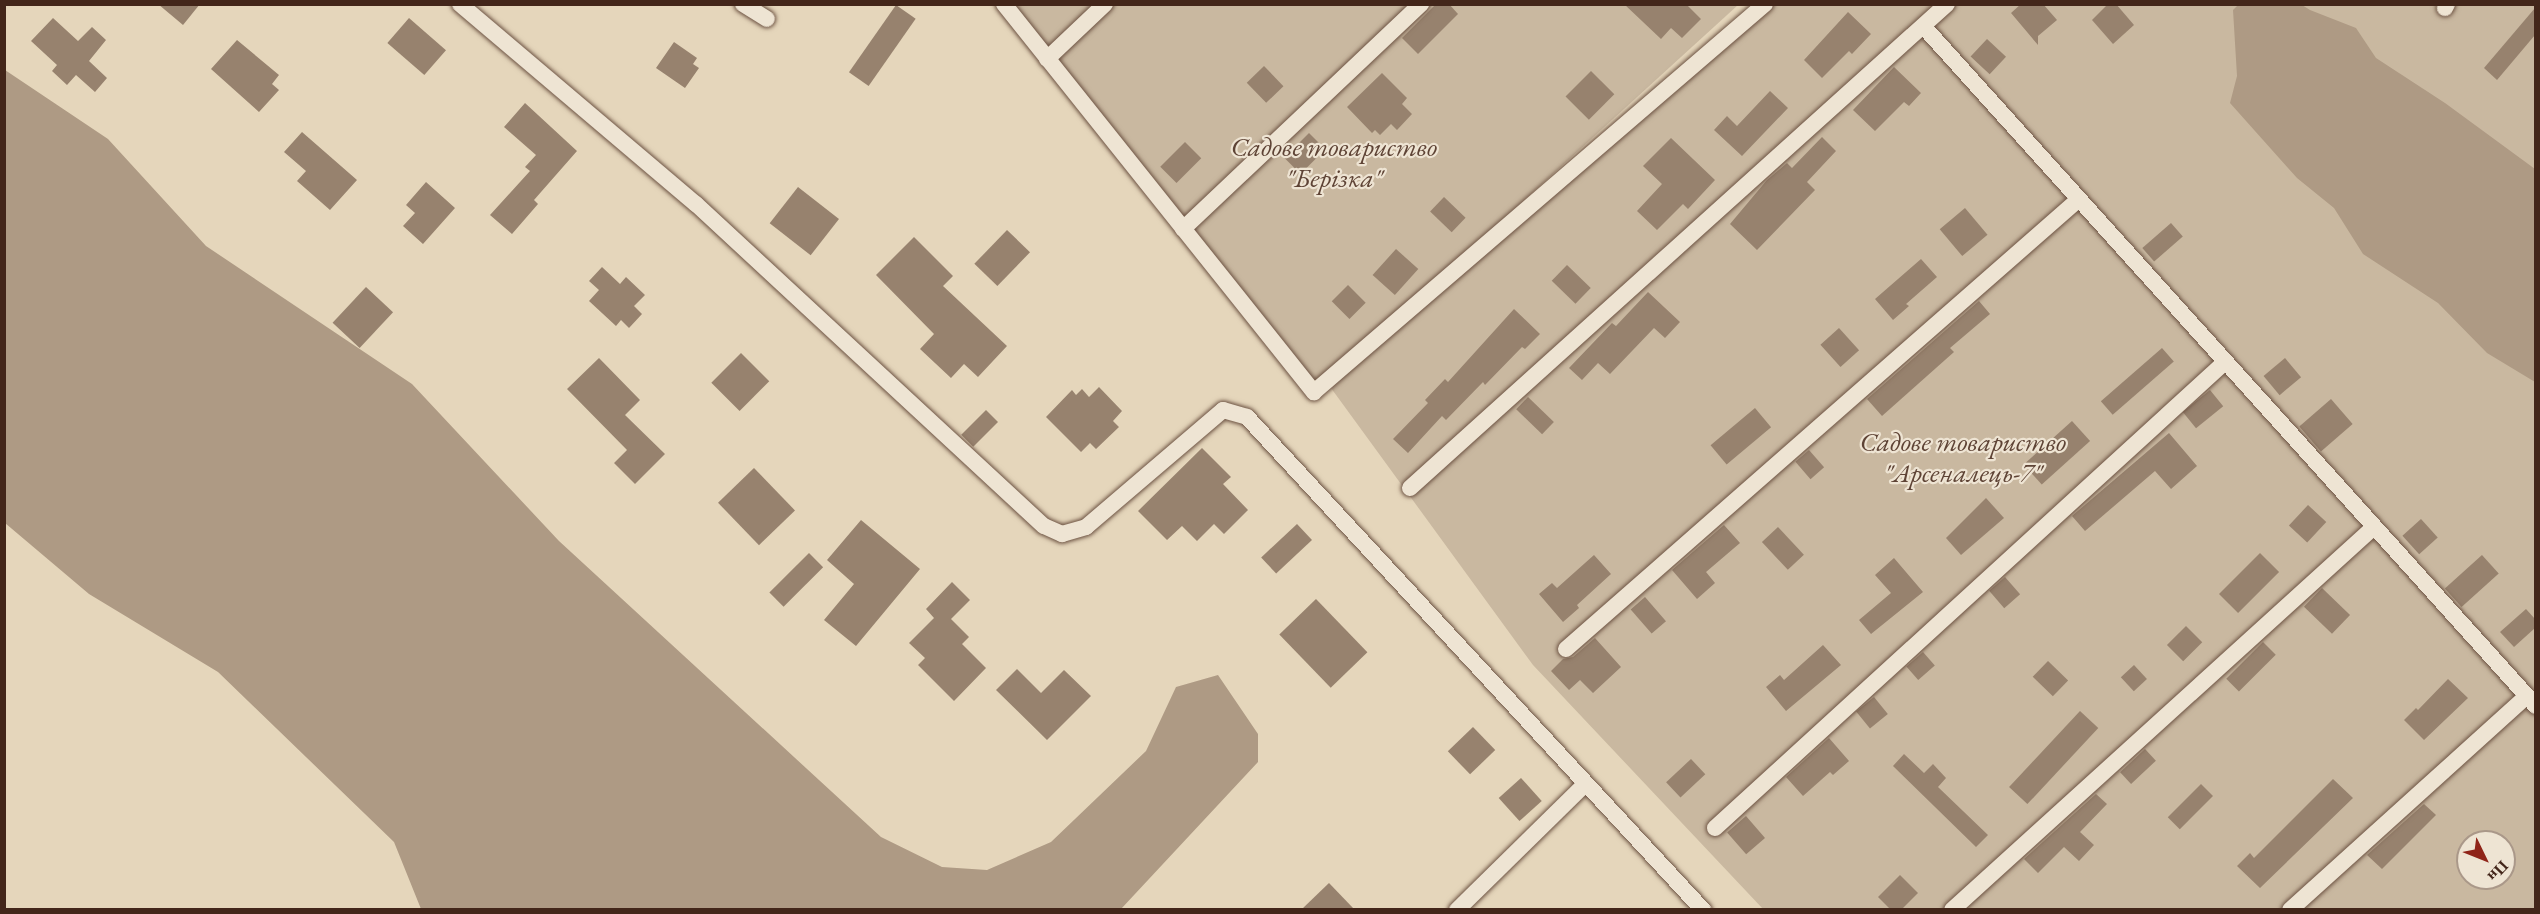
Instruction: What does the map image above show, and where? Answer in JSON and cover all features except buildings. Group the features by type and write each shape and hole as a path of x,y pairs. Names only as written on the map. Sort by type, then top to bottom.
{"street":[{"path":"460,4 696,204 1044,526 1062,534 1086,527 1223,410 1247,417 1702,909"},
{"path":"743,4 767,19"},
{"path":"1004,4 1314,392 1765,4"},
{"path":"1047,59 1105,4"},
{"path":"1183,229 1421,4"},
{"path":"1410,488 1947,4"},
{"path":"1924,27 2531,701 2290,909"},
{"path":"1566,649 2079,199"},
{"path":"1714,828 2225,362"},
{"path":"1952,909 2374,527"},
{"path":"1457,909 1585,784"}],"green space":[{"name":"Садове товариство \"Берізка\"","path":"1015,5 1738,5 1314,392"},
{"name":"Садове товариство \"Арсеналець-7\"","path":"1769,5 2535,5 2535,909 1763,909 1533,665 1331,388"}],"shaded area":[{"path":"2238,5 2302,5 2356,28 2376,58 2445,103 2535,169 2535,382 2487,353 2438,303 2363,254 2334,208 2297,178 2230,103 2237,76 2233,10"},
{"path":"5,70 108,139 206,246 412,384 559,541 881,837 942,867 987,870 1051,842 1146,751 1176,687 1218,675 1258,734 1258,762 1121,909 421,909 394,842 218,672 89,594 5,523"}]}
